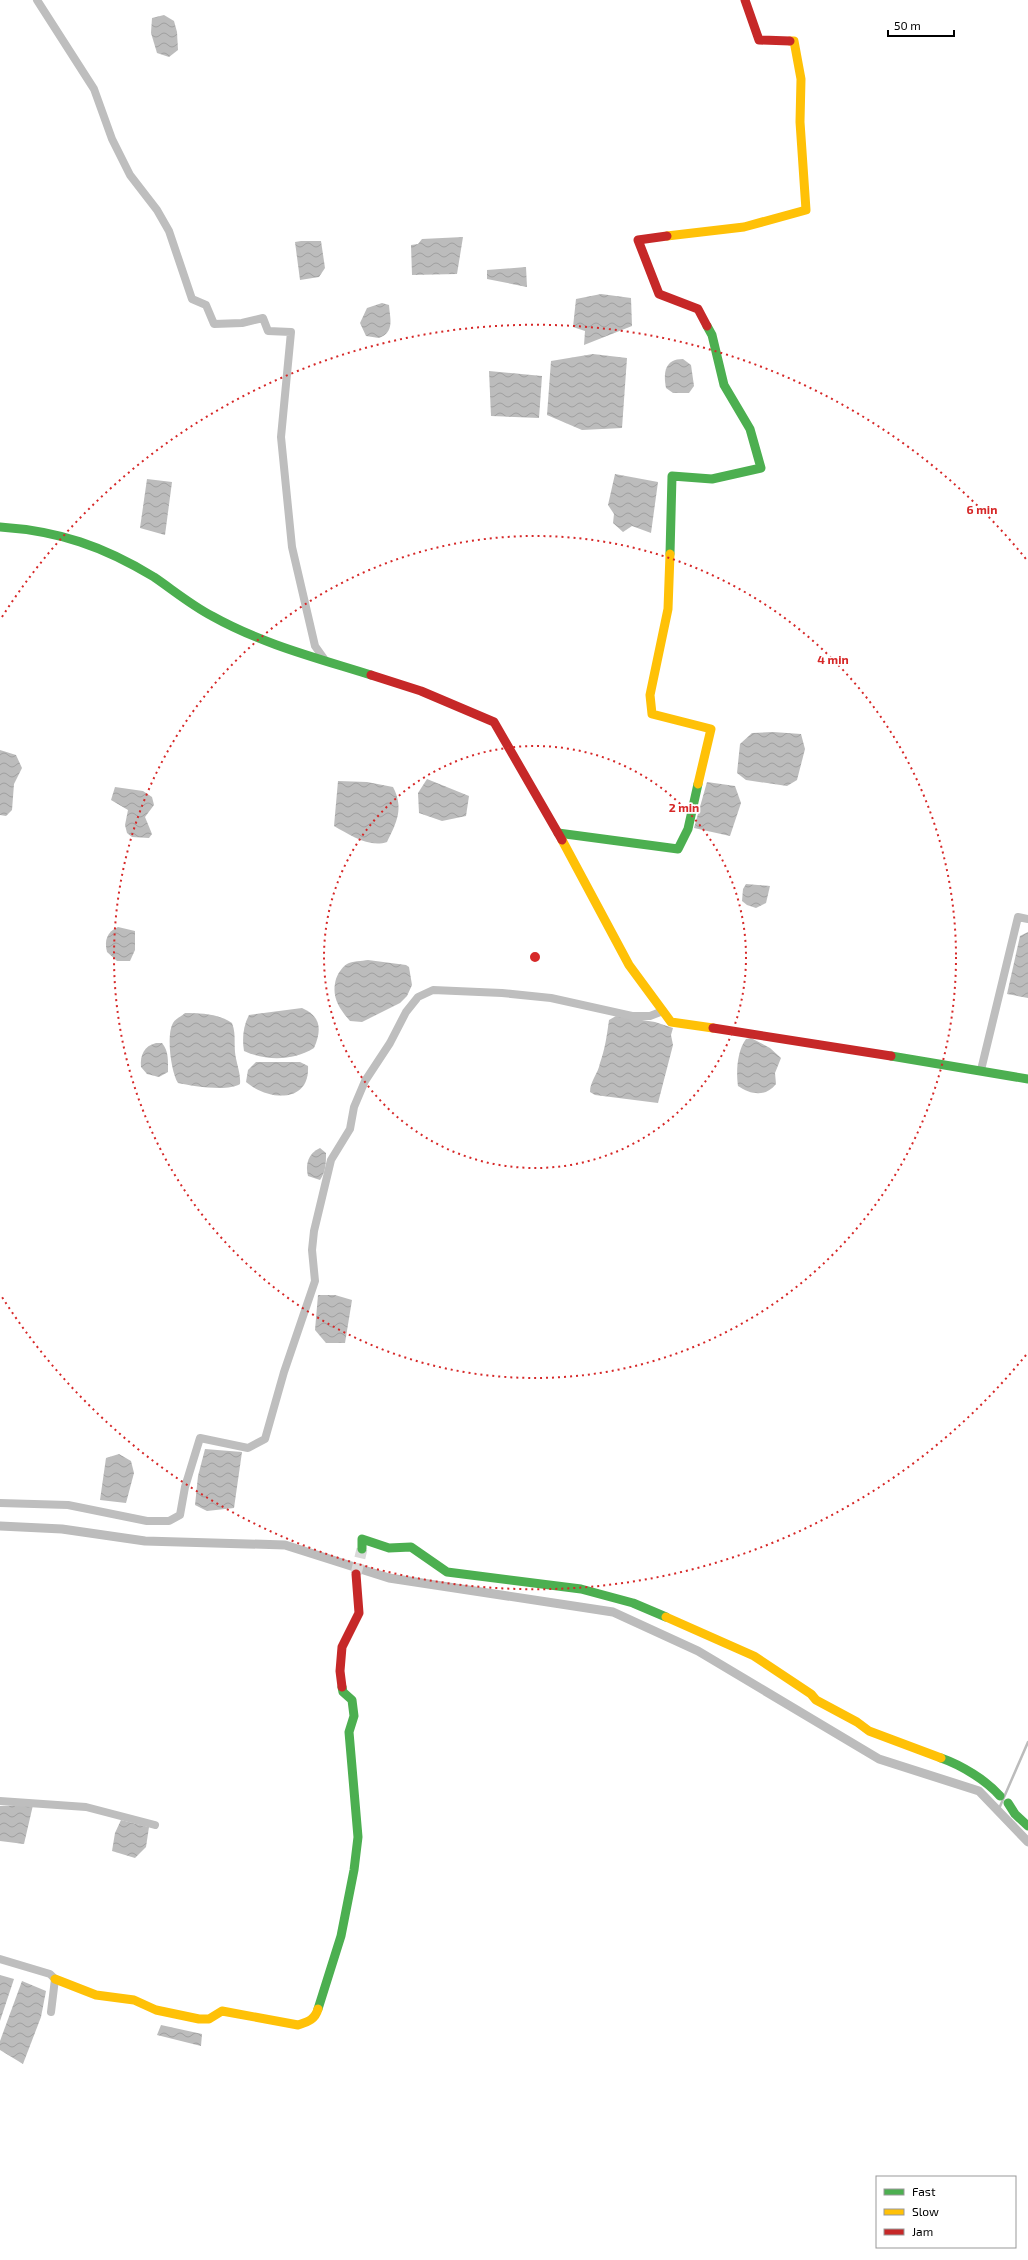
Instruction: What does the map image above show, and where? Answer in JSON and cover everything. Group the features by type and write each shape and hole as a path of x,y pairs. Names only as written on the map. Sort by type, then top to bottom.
{"street":[{"path":"37,0 94,89 112,139 130,175 157,210 169,232 192,298 206,305 214,324 242,323 263,318 268,331 291,332 281,437 292,547 315,646 325,660"},
{"path":"558,833 678,849 688,828 711,729 652,714 650,695 662,644 668,609 672,476 712,479 762,468 750,429 724,385 712,336 698,308 659,294 638,240 744,227 806,210 800,122 801,79 794,41 759,40 745,0"},
{"path":"0,527 27,529 54,534 82,541 100,548 152,577 211,616 265,642 421,691 494,722 558,833 628,965 671,1022 981,1070 1028,1079"},
{"path":"981,1070 1018,917 1028,919"},
{"path":"0,1503 68,1505 123,1515 137,1520 169,1521 180,1515 186,1487 200,1438 248,1448 265,1439 284,1372 315,1281 312,1250 314,1231 331,1160 350,1129 354,1107 364,1081 390,1043 406,1012 418,997 433,990 502,993 551,998 632,1016 650,1016 663,1011"},
{"path":"362,1549 362,1539 388,1548 410,1547 447,1572 581,1589 633,1603 721,1640 754,1656 811,1694 816,1700 857,1722 869,1731 894,1742 950,1761 992,1787 1000,1796"},
{"path":"0,1959 50,1974 55,1979 96,1995 134,2000 156,2010 199,2019 209,2019 222,2011 298,2025 309,2022 317,2014 339,1944 354,1870 358,1837 349,1732 354,1716 352,1700 343,1692 340,1671 342,1647 359,1613 356,1574"},
{"path":"0,1801 86,1806 155,1825"},
{"path":"1008,1803 1028,1826"},
{"path":"51,2012 55,1979"}],"water":[{"path":"164,15 174,21 177,32 178,50 169,57 157,53 151,33 152,18"},
{"path":"463,237 457,274 412,275 411,245 418,244 422,239"},
{"path":"321,241 325,268 319,277 300,280 295,242"},
{"path":"526,267 527,287 487,279 487,270"},
{"path":"601,294 631,298 632,326 584,345 585,331 573,327 576,299"},
{"path":"382,303 389,305 389,329 379,338 366,336 360,323 367,308"},
{"path":"593,354 627,358 622,428 582,430 547,415 551,361"},
{"path":"683,359 691,365 694,386 689,393 673,393 666,388 665,372 672,361"},
{"path":"489,371 542,376 539,418 491,416"},
{"path":"615,474 658,482 651,533 632,526 623,532 613,523 614,514 608,505"},
{"path":"147,479 172,482 165,535 140,528"},
{"path":"773,732 801,734 805,749 797,780 787,786 746,780 737,773 740,744 752,733"},
{"path":"0,750 16,755 22,768 14,784 12,810 6,816 0,815"},
{"path":"427,779 469,796 466,816 442,821 419,813 418,793"},
{"path":"338,781 367,782 393,787 399,808 394,828 387,842 373,843 360,840 334,826"},
{"path":"707,782 735,786 741,803 730,836 694,828"},
{"path":"115,787 143,791 152,797 154,805 145,817 152,834 149,838 132,837 127,833 125,825 128,810 111,800"},
{"path":"746,884 770,886 766,903 756,908 747,905 742,901 743,889"},
{"path":"118,927 135,931 135,950 130,961 117,961 107,952 107,937 111,931"},
{"path":"1028,932 1028,998 1007,994 1020,936"},
{"path":"368,960 406,965 409,967 412,985 407,996 400,1003 362,1022 350,1021 339,1007 335,997 336,979 341,969 347,964"},
{"path":"302,1008 313,1015 318,1024 319,1030 314,1048 297,1055 279,1058 261,1057 244,1051 243,1042 245,1024 249,1015"},
{"path":"185,1013 216,1016 232,1023 240,1084 227,1088 219,1088 178,1083 175,1078 171,1062 170,1036 173,1023"},
{"path":"616,1016 655,1022 673,1028 671,1035 673,1045 658,1103 595,1095 590,1092 591,1084 599,1067 607,1037 609,1020"},
{"path":"751,1038 770,1048 781,1058 775,1073 776,1084 768,1091 763,1093 753,1093 738,1086 737,1068 739,1055 746,1039"},
{"path":"156,1043 162,1043 168,1057 168,1072 159,1077 147,1074 141,1067 142,1055 148,1046"},
{"path":"256,1062 300,1062 308,1066 307,1079 302,1087 295,1093 275,1095 265,1093 246,1082 248,1070"},
{"path":"320,1148 326,1153 326,1164 320,1180 308,1176 307,1164 310,1156"},
{"path":"318,1295 335,1295 352,1300 345,1343 326,1343 315,1330"},
{"path":"205,1449 242,1452 234,1508 207,1511 195,1505 198,1476"},
{"path":"119,1454 131,1461 134,1473 126,1503 100,1500 106,1458"},
{"path":"33,1805 24,1844 0,1841 0,1806"},
{"path":"121,1820 149,1827 146,1847 135,1858 112,1851 115,1833"},
{"path":"0,1975 14,1979 0,2021"},
{"path":"22,1981 46,1991 41,2017 23,2064 0,2050 0,2041"},
{"path":"161,2025 202,2034 201,2046 157,2035"}],"waterway":[{"path":"0,1526 62,1529 145,1541 285,1545 389,1578 613,1612 698,1651 879,1759 979,1791 1028,1842"},
{"path":"998,1811 1028,1742"}],"tunnel":[{"path":"356,1574 362,1549"}],"traffic: fast":[{"path":"670,554 672,476 712,479 761,468 750,429 724,385 712,335 707,326"},
{"path":"0,527 61,536 98,549 135,566 154,577 197,607 250,635 290,650 371,675"},
{"path":"558,833 678,849 688,829 698,784"},
{"path":"891,1056 1028,1079"},
{"path":"362,1549 362,1539 389,1548 411,1547 447,1572 581,1589 633,1603 666,1617"},
{"path":"318,2009 341,1936 354,1870 358,1837 349,1732 354,1716 352,1700 343,1692 342,1687"},
{"path":"941,1758 973,1774 988,1784 1000,1796"},
{"path":"1008,1803 1015,1814 1028,1826"}],"traffic: slow":[{"path":"667,236 744,227 806,210 800,122 801,79 794,41 790,41"},
{"path":"670,554 668,609 650,695 652,714 711,729 698,784"},
{"path":"562,840 629,965 671,1022 713,1028"},
{"path":"666,1617 754,1656 811,1694 816,1700 857,1722 869,1731 941,1758"},
{"path":"55,1979 96,1995 134,2000 156,2010 199,2019 209,2019 222,2011 298,2025 313,2018 318,2009"}],"traffic: jam":[{"path":"745,0 759,40 790,41"},
{"path":"667,236 638,240 659,294 698,309 707,326"},
{"path":"371,675 421,691 494,722 562,840"},
{"path":"713,1028 891,1056"},
{"path":"342,1687 340,1671 342,1647 359,1613 356,1574"}]}
